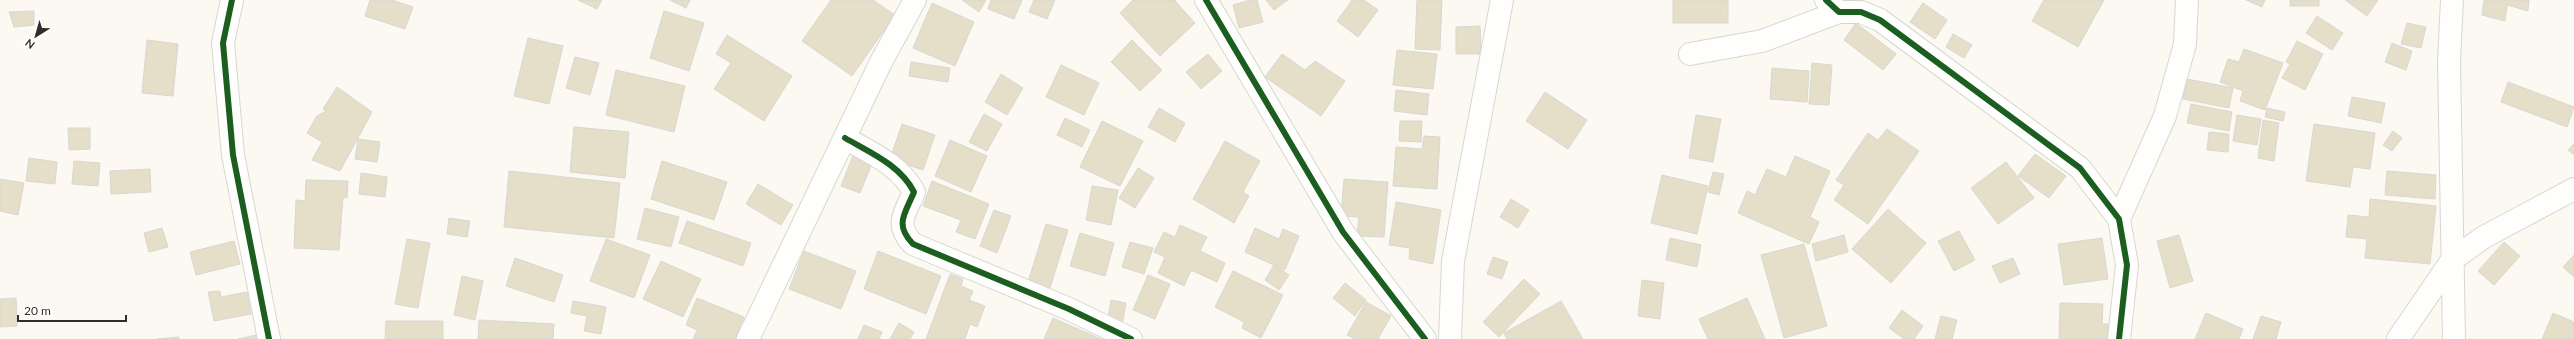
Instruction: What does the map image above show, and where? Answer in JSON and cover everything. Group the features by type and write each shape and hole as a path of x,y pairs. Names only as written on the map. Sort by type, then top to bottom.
{"street":[{"path":"232,0 222,43 233,155 269,339"},
{"path":"748,339 845,138 915,0"},
{"path":"1206,0 1342,231 1425,339"},
{"path":"1450,339 1453,261 1502,0"},
{"path":"2119,219 2165,116 2185,44 2187,0"},
{"path":"2452,0 2450,61 2454,339"},
{"path":"1690,54 1762,41 1833,6 1861,12 1880,20 2074,163 2080,168 2119,219 2127,265 2119,339"},
{"path":"845,138 888,163 908,180 914,192 901,223 903,233 913,244 1069,309 1131,339"},
{"path":"2398,339 2452,260 2484,237 2574,189"}],"building":[{"path":"370,0 392,0 413,7 405,29 365,16"},
{"path":"578,0 602,0 597,9"},
{"path":"670,0 690,0 686,8"},
{"path":"831,0 873,0 895,15 852,76 802,41"},
{"path":"962,0 986,0 979,12"},
{"path":"991,0 1022,0 1014,19 988,9"},
{"path":"1034,0 1055,0 1047,19 1029,12"},
{"path":"1133,0 1176,0 1175,1 1195,23 1160,56 1120,13"},
{"path":"1250,0 1257,0 1263,22 1239,28 1233,5"},
{"path":"1266,0 1288,0 1274,10"},
{"path":"1352,0 1364,0 1378,10 1358,37 1337,21"},
{"path":"1417,0 1442,0 1440,50 1415,49"},
{"path":"1673,0 1728,0 1728,23 1673,23"},
{"path":"2044,0 2104,0 2078,47 2032,21"},
{"path":"2246,0 2265,0 2262,7"},
{"path":"2290,0 2319,0 2319,6 2290,6"},
{"path":"2345,0 2378,0 2367,16"},
{"path":"2484,0 2529,0 2528,11 2507,5 2505,21 2482,15"},
{"path":"932,3 974,22 955,66 913,48"},
{"path":"1923,3 1947,20 1935,39 1910,22"},
{"path":"34,11 34,25 14,27 9,12"},
{"path":"664,11 704,23 689,71 650,58"},
{"path":"2317,16 2343,33 2332,50 2306,33"},
{"path":"1856,23 1896,54 1883,70 1844,40"},
{"path":"2407,23 2426,27 2421,48 2401,44"},
{"path":"1480,26 1481,54 1456,54 1456,27"},
{"path":"1953,34 1972,45 1964,58 1946,47"},
{"path":"727,35 792,76 764,121 714,89 731,63 716,54"},
{"path":"528,38 563,46 549,104 514,96"},
{"path":"147,40 178,44 173,96 142,93"},
{"path":"1132,40 1162,70 1140,91 1111,62"},
{"path":"2297,41 2323,54 2305,90 2282,78 2290,64 2286,62"},
{"path":"2392,43 2412,51 2406,70 2385,62"},
{"path":"2244,49 2283,63 2265,110 2240,101 2243,91 2220,82 2228,59 2239,62"},
{"path":"1397,50 1437,54 1433,89 1393,85"},
{"path":"1208,54 1222,71 1201,89 1186,72"},
{"path":"1282,54 1305,70 1315,61 1345,81 1321,116 1265,77"},
{"path":"575,57 599,63 590,95 566,88"},
{"path":"911,62 950,68 948,82 909,76"},
{"path":"1812,63 1832,65 1829,105 1809,104"},
{"path":"1061,65 1099,83 1084,115 1046,97"},
{"path":"1772,68 1809,71 1807,102 1770,99"},
{"path":"616,70 685,86 674,132 606,115"},
{"path":"1001,74 1023,88 1007,115 985,102"},
{"path":"2187,79 2233,88 2229,108 2183,99"},
{"path":"2508,82 2574,107 2567,127 2501,102"},
{"path":"337,87 372,112 340,171 312,160 322,142 307,133 317,116 326,111 323,109"},
{"path":"1396,90 1429,94 1427,115 1394,111"},
{"path":"1545,92 1587,120 1568,149 1526,121"},
{"path":"2352,97 2385,103 2381,123 2348,116"},
{"path":"2191,104 2232,112 2229,131 2187,123"},
{"path":"1159,108 1185,123 1175,142 1148,127"},
{"path":"2267,108 2285,112 2283,121 2265,117"},
{"path":"984,114 1002,124 987,151 969,142"},
{"path":"1696,115 1721,119 1713,162 1689,158"},
{"path":"2237,115 2261,119 2257,145 2233,141"},
{"path":"1065,118 1090,130 1082,147 1057,135"},
{"path":"2263,120 2279,123 2274,161 2258,158"},
{"path":"1102,121 1143,141 1120,186 1080,167"},
{"path":"1400,121 1422,121 1421,142 1399,141"},
{"path":"902,124 935,135 923,170 890,159"},
{"path":"2314,124 2375,133 2370,169 2353,167 2350,187 2306,181"},
{"path":"574,127 629,132 625,178 570,172"},
{"path":"68,128 90,128 90,149 69,150"},
{"path":"1887,129 1919,151 1868,224 1834,200 1844,185 1836,180 1868,133 1878,140"},
{"path":"2393,131 2402,138 2392,151 2383,145"},
{"path":"2209,132 2229,134 2228,152 2207,150"},
{"path":"1424,136 1440,137 1437,189 1393,186 1396,147 1422,149"},
{"path":"358,139 380,142 377,162 355,159"},
{"path":"950,140 987,156 971,192 935,176"},
{"path":"1225,141 1260,161 1243,192 1249,196 1234,223 1193,199"},
{"path":"2574,144 2574,155 2568,150"},
{"path":"854,153 873,161 860,193 841,186"},
{"path":"2035,154 2066,176 2049,198 2018,176"},
{"path":"1795,156 1830,171 1810,217 1819,222 1809,244 1738,213 1747,191 1755,195 1767,169 1786,177"},
{"path":"29,158 57,162 55,184 26,181"},
{"path":"74,161 100,163 98,186 72,184"},
{"path":"662,161 727,182 714,220 651,199"},
{"path":"2006,162 2034,198 1998,224 1971,188"},
{"path":"1138,168 1154,178 1135,208 1119,198"},
{"path":"150,169 151,192 111,194 110,171"},
{"path":"509,171 620,183 614,238 504,227"},
{"path":"2387,171 2436,175 2435,199 2385,195"},
{"path":"1713,172 1724,174 1719,195 1708,192"},
{"path":"361,173 387,177 385,197 359,194"},
{"path":"1662,175 1708,186 1697,234 1651,223"},
{"path":"0,179 24,183 18,215 0,211"},
{"path":"1344,179 1388,182 1384,237 1357,236 1359,217 1341,216"},
{"path":"306,180 348,181 347,198 343,197 339,250 294,248 296,200 305,201"},
{"path":"932,181 989,204 975,239 956,232 961,220 923,206"},
{"path":"758,184 793,205 781,225 746,204"},
{"path":"1092,186 1118,190 1111,225 1086,220"},
{"path":"1511,199 1529,210 1518,228 1500,217"},
{"path":"2370,199 2436,206 2430,264 2365,258 2367,239 2346,237 2348,215 2369,217"},
{"path":"1396,202 1441,210 1433,264 1409,259 1410,248 1389,245"},
{"path":"645,208 679,217 671,247 637,239"},
{"path":"1888,209 1926,243 1891,283 1852,249"},
{"path":"994,210 1011,216 997,253 980,246"},
{"path":"449,218 470,221 467,237 447,234"},
{"path":"687,221 751,243 743,266 679,243"},
{"path":"1046,224 1068,230 1050,288 1028,282"},
{"path":"1180,225 1207,237 1200,251 1225,263 1217,282 1191,270 1184,286 1158,273 1165,257 1154,252 1164,232 1175,237"},
{"path":"162,228 168,247 149,252 144,233"},
{"path":"1255,228 1279,239 1283,229 1299,236 1285,270 1245,252"},
{"path":"1959,231 1975,260 1954,271 1938,241"},
{"path":"1080,233 1114,243 1105,276 1070,266"},
{"path":"1844,235 1848,252 1816,261 1812,244"},
{"path":"2179,235 2193,281 2170,288 2157,241"},
{"path":"1670,238 1701,245 1697,267 1666,260"},
{"path":"2102,238 2108,279 2064,285 2058,244"},
{"path":"407,239 430,243 418,308 395,304"},
{"path":"606,239 650,255 634,298 590,281"},
{"path":"234,241 240,264 196,275 190,252"},
{"path":"1130,242 1153,248 1144,274 1122,267"},
{"path":"2504,242 2520,256 2494,285 2478,271"},
{"path":"1804,244 1827,326 1784,338 1761,255"},
{"path":"804,251 856,271 841,309 789,289"},
{"path":"878,251 941,276 926,314 864,289"},
{"path":"2574,255 2574,277 2563,267"},
{"path":"1493,257 1508,262 1502,279 1487,274"},
{"path":"515,258 563,275 554,302 506,286"},
{"path":"2013,258 2020,274 2000,283 1992,266"},
{"path":"661,261 701,279 683,317 643,299"},
{"path":"1274,265 1289,275 1279,290 1265,280"},
{"path":"1233,271 1283,295 1261,338 1242,328 1244,322 1215,307"},
{"path":"950,274 963,279 961,286 973,291 969,300 985,306 977,327 970,324 965,339 926,339"},
{"path":"1148,275 1170,284 1155,319 1133,310"},
{"path":"462,276 483,281 475,320 454,315"},
{"path":"1524,279 1540,294 1499,337 1483,322"},
{"path":"1642,280 1664,283 1660,319 1638,316"},
{"path":"1345,283 1366,300 1355,316 1333,298"},
{"path":"220,291 221,297 247,292 251,314 214,321 208,292"},
{"path":"16,298 17,326 0,327 0,299"},
{"path":"697,298 744,317 735,339 693,339 697,330 686,325"},
{"path":"1747,298 1765,339 1708,339 1699,319"},
{"path":"1111,300 1126,303 1122,325 1107,323"},
{"path":"573,301 606,307 601,334 584,331 587,316 571,313"},
{"path":"1561,301 1583,339 1507,339 1504,333"},
{"path":"1366,302 1391,316 1378,339 1355,339 1347,335"},
{"path":"2060,303 2103,304 2102,324 2108,324 2107,339 2059,339"},
{"path":"1902,310 1923,326 1914,339 1904,339 1889,328"},
{"path":"2206,313 2243,329 2239,339 2195,339"},
{"path":"2553,313 2574,322 2574,339 2542,339"},
{"path":"1941,316 1957,320 1952,339 1935,339"},
{"path":"2261,316 2281,322 2276,339 2253,339"},
{"path":"1053,318 1101,339 1044,339"},
{"path":"479,320 554,324 553,339 478,339"},
{"path":"386,321 443,321 443,339 385,339"},
{"path":"899,323 914,332 910,339 890,339"},
{"path":"864,325 882,332 879,339 858,339"},
{"path":"256,335 257,339 238,339"},
{"path":"179,337 179,339 157,339"}],"cycle path":[{"path":"232,0 223,43 233,155 269,339"},
{"path":"1206,0 1343,232 1425,339"},
{"path":"1826,0 1839,12 1861,12 1880,20 2080,168 2119,219 2127,265 2119,339"},
{"path":"845,138 884,160 893,167 901,174 914,192 903,219 904,231 913,244 1069,309 1131,339"}]}
